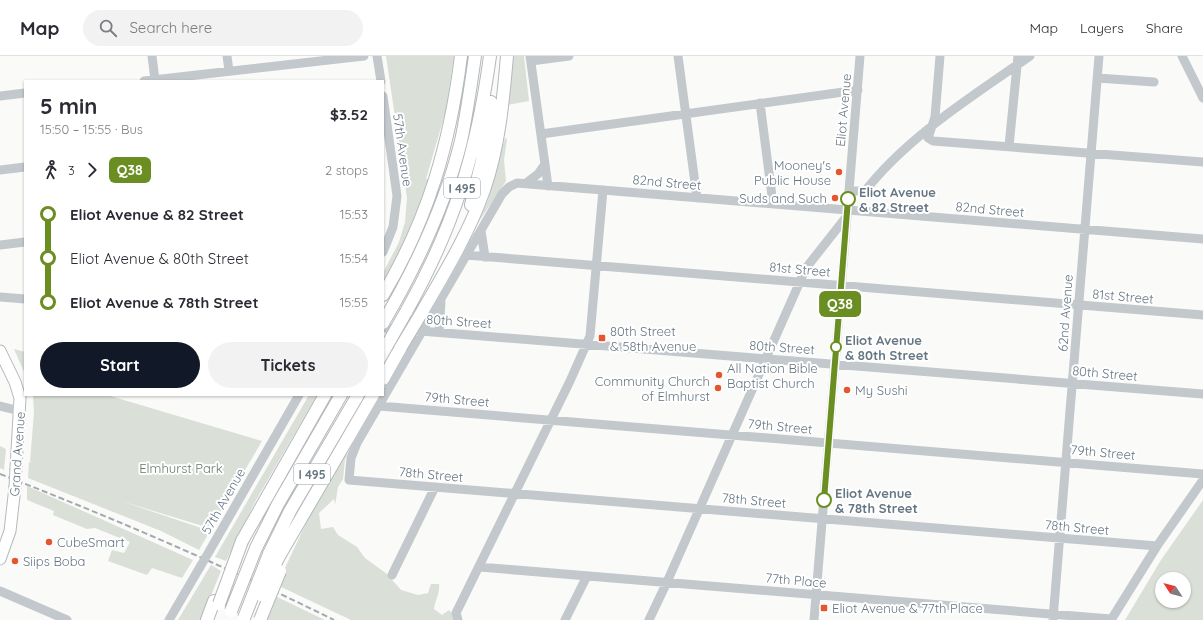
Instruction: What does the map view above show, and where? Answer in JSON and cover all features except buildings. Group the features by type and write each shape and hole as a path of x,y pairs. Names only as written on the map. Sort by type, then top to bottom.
{"highway":[{"path":"384,293 412,240 437,176 451,124 461,56"},
{"name":"I 495","path":"384,321 422,251 448,186 466,118 475,56"},
{"name":"I 495","path":"384,349 432,265 458,200 477,132 490,56"},
{"path":"452,259 471,204 482,161 494,84 493,56"},
{"path":"384,377 452,259 476,211 491,168 501,120 507,56"},
{"path":"207,620 216,603 242,541 324,396"},
{"name":"I 495","path":"230,615 256,548 278,504 340,396"},
{"name":"I 495","path":"246,619 277,558 290,511 357,396"},
{"path":"260,620 277,558 340,452 376,400"},
{"path":"214,620 216,603"}],"main road":[{"name":"Grand Avenue","path":"0,351 19,390 20,411 15,487 10,531 0,559"}],"street":[{"path":"152,56 155,80 302,60 364,56"},
{"path":"227,56 229,71"},
{"path":"377,56 381,80"},
{"path":"548,186 531,59 569,56"},
{"path":"678,56 697,198"},
{"name":"Eliot Avenue","path":"814,620 860,56"},
{"path":"940,56 935,117 928,138 934,141 1203,162"},
{"path":"849,191 865,191 883,168 931,128 1017,61 1030,56"},
{"name":"62nd Avenue","path":"1053,617 1099,56"},
{"path":"1182,56 1200,87 1203,98"},
{"path":"1010,146 1017,61"},
{"path":"1098,78 1154,82"},
{"path":"541,134 858,90"},
{"path":"0,96 24,93"},
{"path":"760,103 773,204"},
{"name":"57th Avenue","path":"384,112 396,204 393,227 384,250"},
{"path":"526,183 538,174 545,164"},
{"path":"0,170 24,167"},
{"name":"82nd Street","path":"480,230 502,194 512,184 526,183 773,204 847,213 1084,229 1203,239"},
{"path":"458,620 456,613 551,420 590,336 603,190"},
{"path":"648,620 700,509 806,268 847,213"},
{"path":"384,388 442,299 480,230"},
{"path":"480,230 485,257"},
{"path":"0,245 24,242"},
{"name":"81st Street","path":"466,256 1203,315"},
{"path":"0,297 24,299"},
{"path":"438,332 442,299"},
{"name":"80th Street","path":"384,328 1203,394"},
{"name":"57th Avenue","path":"169,620 299,396"},
{"name":"79th Street","path":"376,400 551,420 1203,474"},
{"name":"78th Street","path":"376,400 353,451 349,480 1157,546"},
{"path":"0,406 20,411"},
{"path":"1111,620 1157,546 1203,480"},
{"path":"392,575 435,487"},
{"name":"77th Place","path":"479,567 667,582 1053,617 1111,620"},
{"path":"565,620 586,576"},
{"path":"0,591 67,620"}],"green space":[{"path":"386,56 454,56 446,110 426,179 430,179 401,249 384,281 384,271 399,242 405,222 407,198"},
{"path":"513,56 524,56 529,101 507,105"},
{"path":"505,138 507,139 504,160 506,181 478,223 488,200"},
{"path":"14,349 24,352 24,372"},
{"name":"Elmhurst Park","path":"33,396 110,396 262,441 210,530 206,527 121,501 210,531 199,550 161,531 28,478 29,462 32,462 30,461 34,413"},
{"path":"308,396 316,396 255,502 226,561 215,557"},
{"path":"351,443 345,460 343,479 338,487 335,505 334,499 319,513 321,529 333,527 338,535 357,547 365,558 387,574 401,590 418,595 428,593 431,584 439,584 439,591 434,609 442,615 449,610 458,620 351,620 277,585 308,519"},
{"path":"0,446 6,449 4,470 0,468"},
{"path":"27,486 193,560 182,578 152,568 147,575 108,561 112,550 124,553 130,542 95,528 87,529 53,515 54,511 27,500"},
{"path":"1203,500 1203,620 1125,620 1161,560"},
{"path":"211,565 221,571 201,620 178,620"},
{"path":"273,595 325,620 264,620"}],"railway":[{"path":"0,474 168,543 334,620"}],"bus line":[{"name":"Q38","path":"824,500 848,199"}],"place":[{"name":"Mooney's Public House","path":"839,172"},
{"name":"Suds and Such","path":"835,198"},
{"name":"Eliot Avenue & 82 Street","path":"848,199"},
{"name":"80th Street & 58th Avenue","path":"602,338"},
{"name":"Eliot Avenue & 80th Street","path":"836,347"},
{"name":"All Nation Bible Baptist Church","path":"719,375"},
{"name":"Community Church of Elmhurst","path":"718,388"},
{"name":"My Sushi","path":"847,390"},
{"name":"Eliot Avenue & 78th Street","path":"824,500"},
{"name":"CubeSmart","path":"49,542"},
{"name":"Siips Boba","path":"15,561"},
{"name":"Eliot Avenue & 77th Place","path":"824,608"}]}
